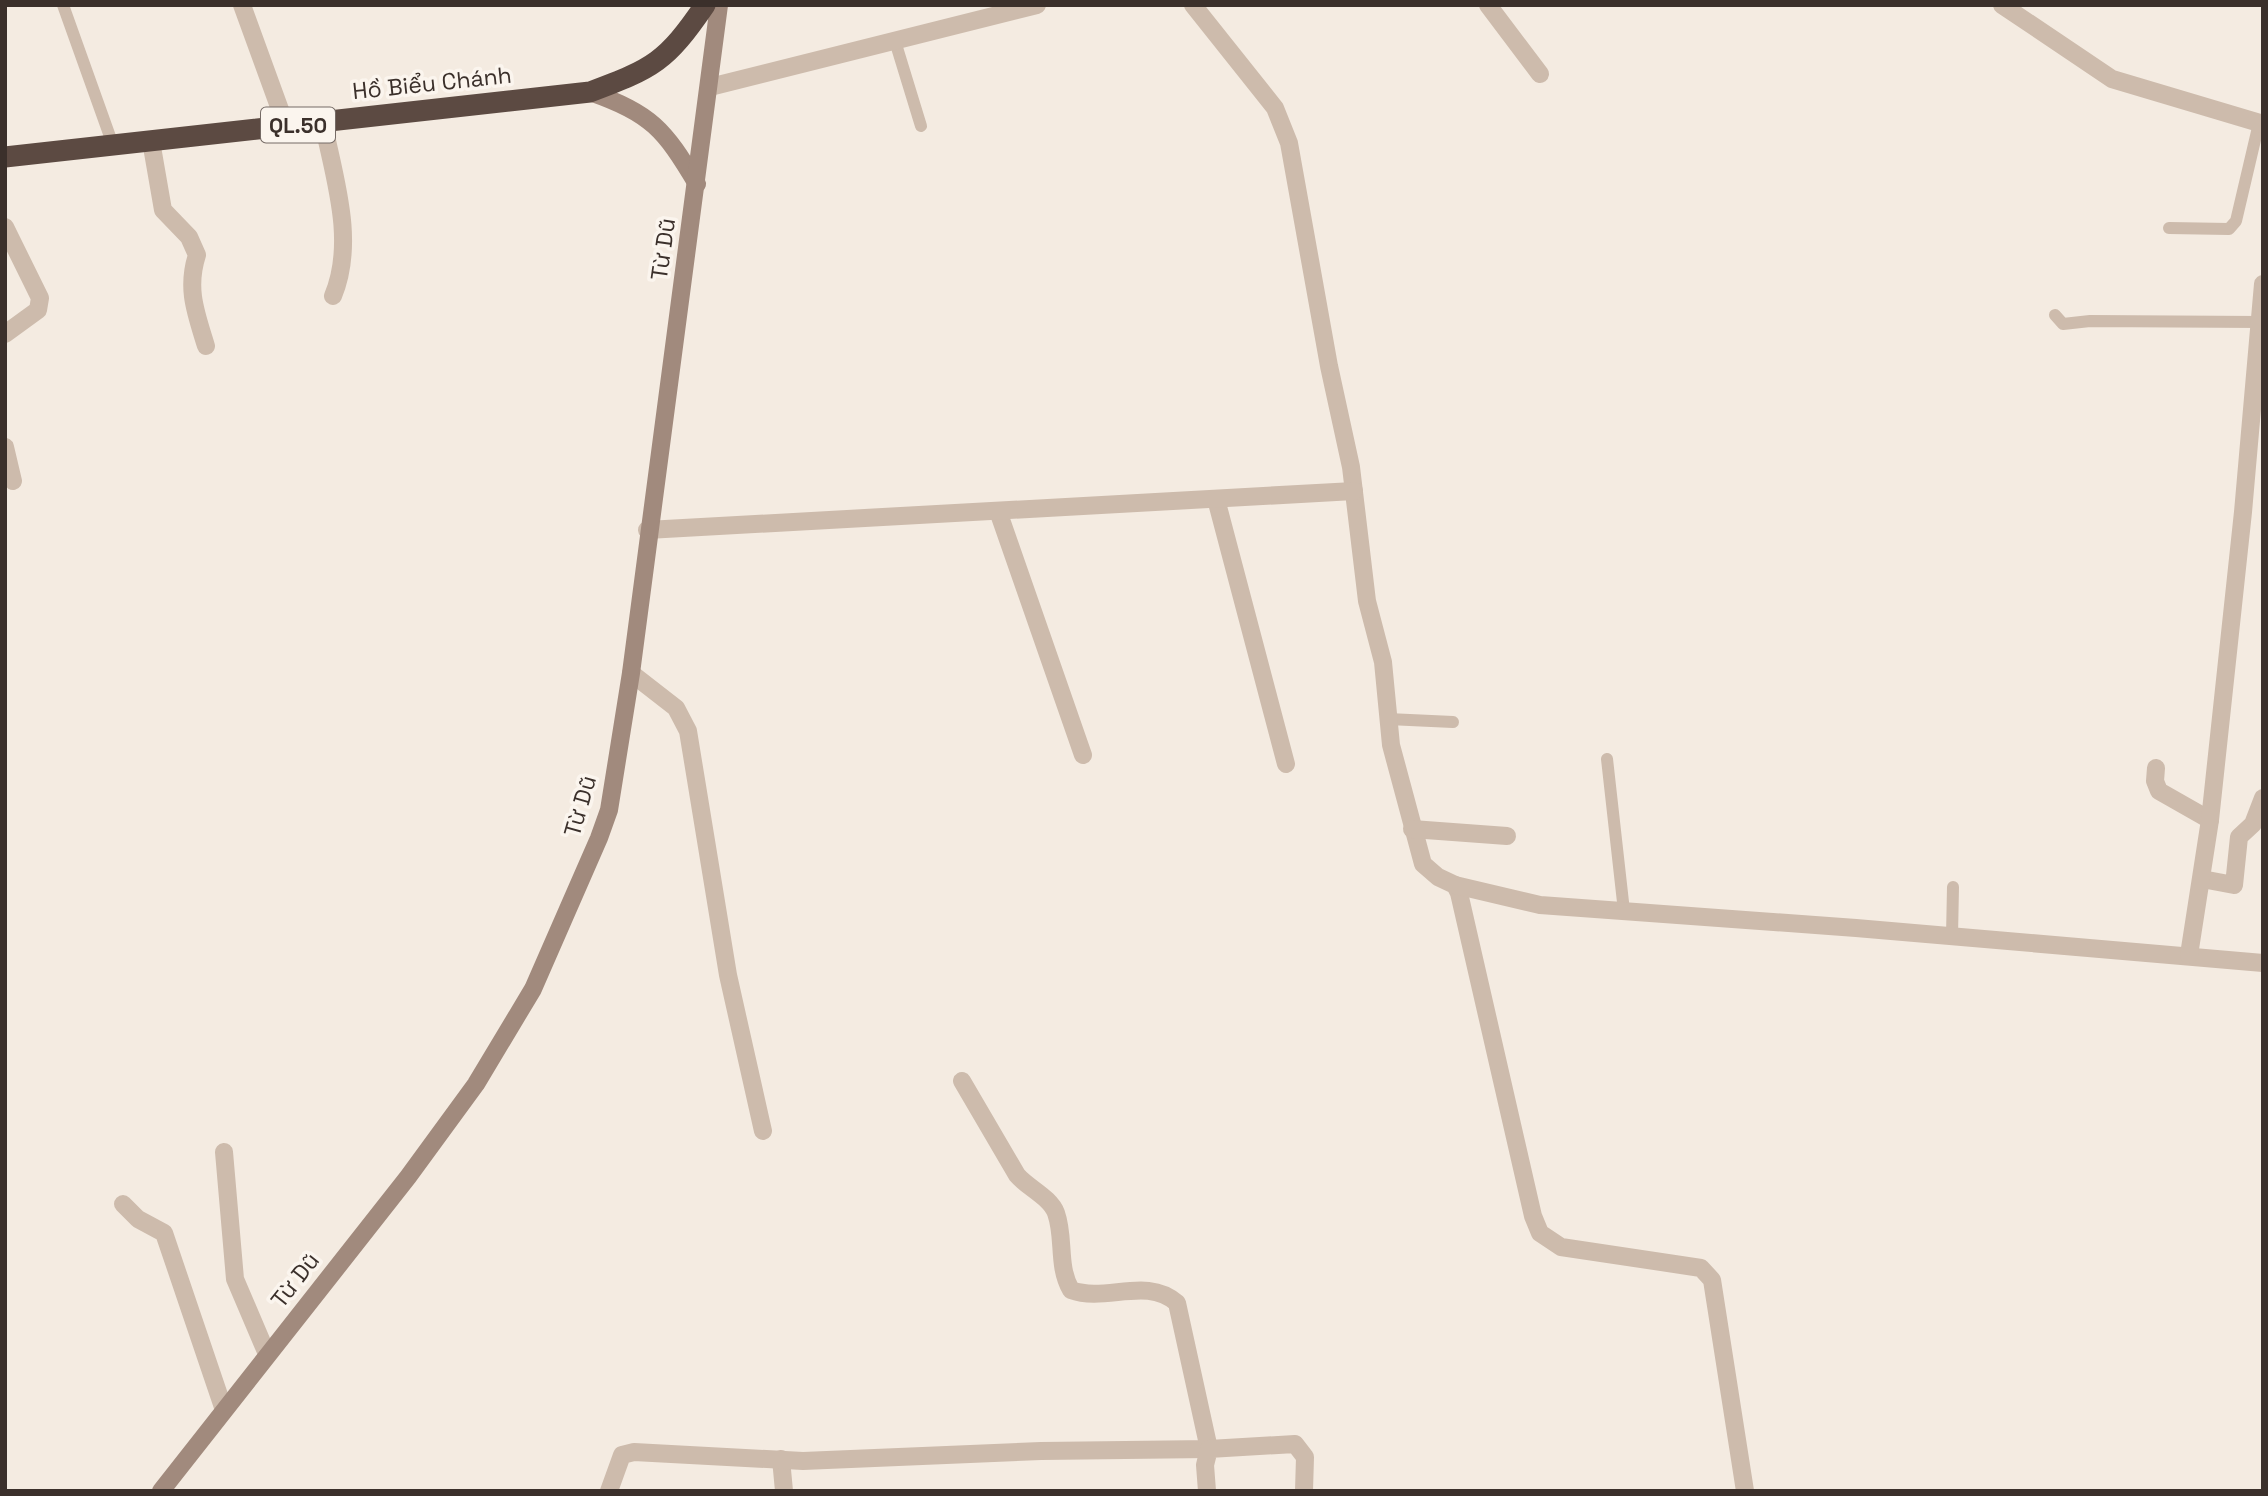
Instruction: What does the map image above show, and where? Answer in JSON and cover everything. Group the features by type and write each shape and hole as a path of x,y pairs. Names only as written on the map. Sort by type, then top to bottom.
{"highway":[{"name":"Hồ Biểu Chánh","path":"5,157 590,92 644,72 668,55 705,5"}],"main road":[{"name":"Từ Dũ","path":"160,1491 408,1177 475,1084 533,989 579,887 609,810 631,673 647,530 710,87 719,5"},
{"path":"590,92 632,107 659,128 696,184"}],"street":[{"path":"242,5 286,126"},
{"path":"710,87 1037,5"},
{"path":"1193,5 1282,121 1289,143 1354,491 1362,571 1367,601 1380,646 1391,745 1423,864 1459,895 1540,905 2263,963"},
{"path":"1488,5 1540,74"},
{"path":"2002,5 2112,79 2261,124"},
{"path":"323,122 342,227 340,278 333,296"},
{"path":"151,141 163,210 189,237 197,255 191,274 190,296 206,346"},
{"path":"5,227 40,298 38,310 5,334"},
{"path":"2189,955 2210,820 2243,512 2263,284"},
{"path":"5,447 13,481"},
{"path":"647,530 1354,491"},
{"path":"1216,499 1286,764"},
{"path":"998,511 1083,755"},
{"path":"631,673 676,708 688,732 729,975 763,1131"},
{"path":"2156,768 2155,781 2159,791 2210,820"},
{"path":"2202,879 2234,885 2239,837 2253,824 2263,798"},
{"path":"1412,829 1507,836"},
{"path":"1459,895 1533,1216 1540,1233 1560,1247 1701,1268 1708,1272 1712,1280 1745,1491"},
{"path":"962,1081 1017,1175 1029,1189 1048,1200 1057,1214 1062,1262 1071,1290 1096,1294 1142,1289 1162,1293 1177,1303 1209,1449 1205,1465 1207,1491"},
{"path":"224,1152 235,1279 267,1354"},
{"path":"124,1204 138,1219 164,1233 224,1410"},
{"path":"609,1491 622,1455 634,1452 781,1460 1209,1449 1295,1444 1306,1457 1304,1491"},
{"path":"781,1460 784,1491"}],"lane":[{"path":"63,5 113,145"},
{"path":"895,41 921,126"},
{"path":"2169,228 2229,229 2236,221 2261,124"},
{"path":"2054,316 2063,324 2090,321 2260,322"},
{"path":"1388,719 1453,722"},
{"path":"1607,759 1624,911"},
{"path":"1952,936 1953,887"}]}
